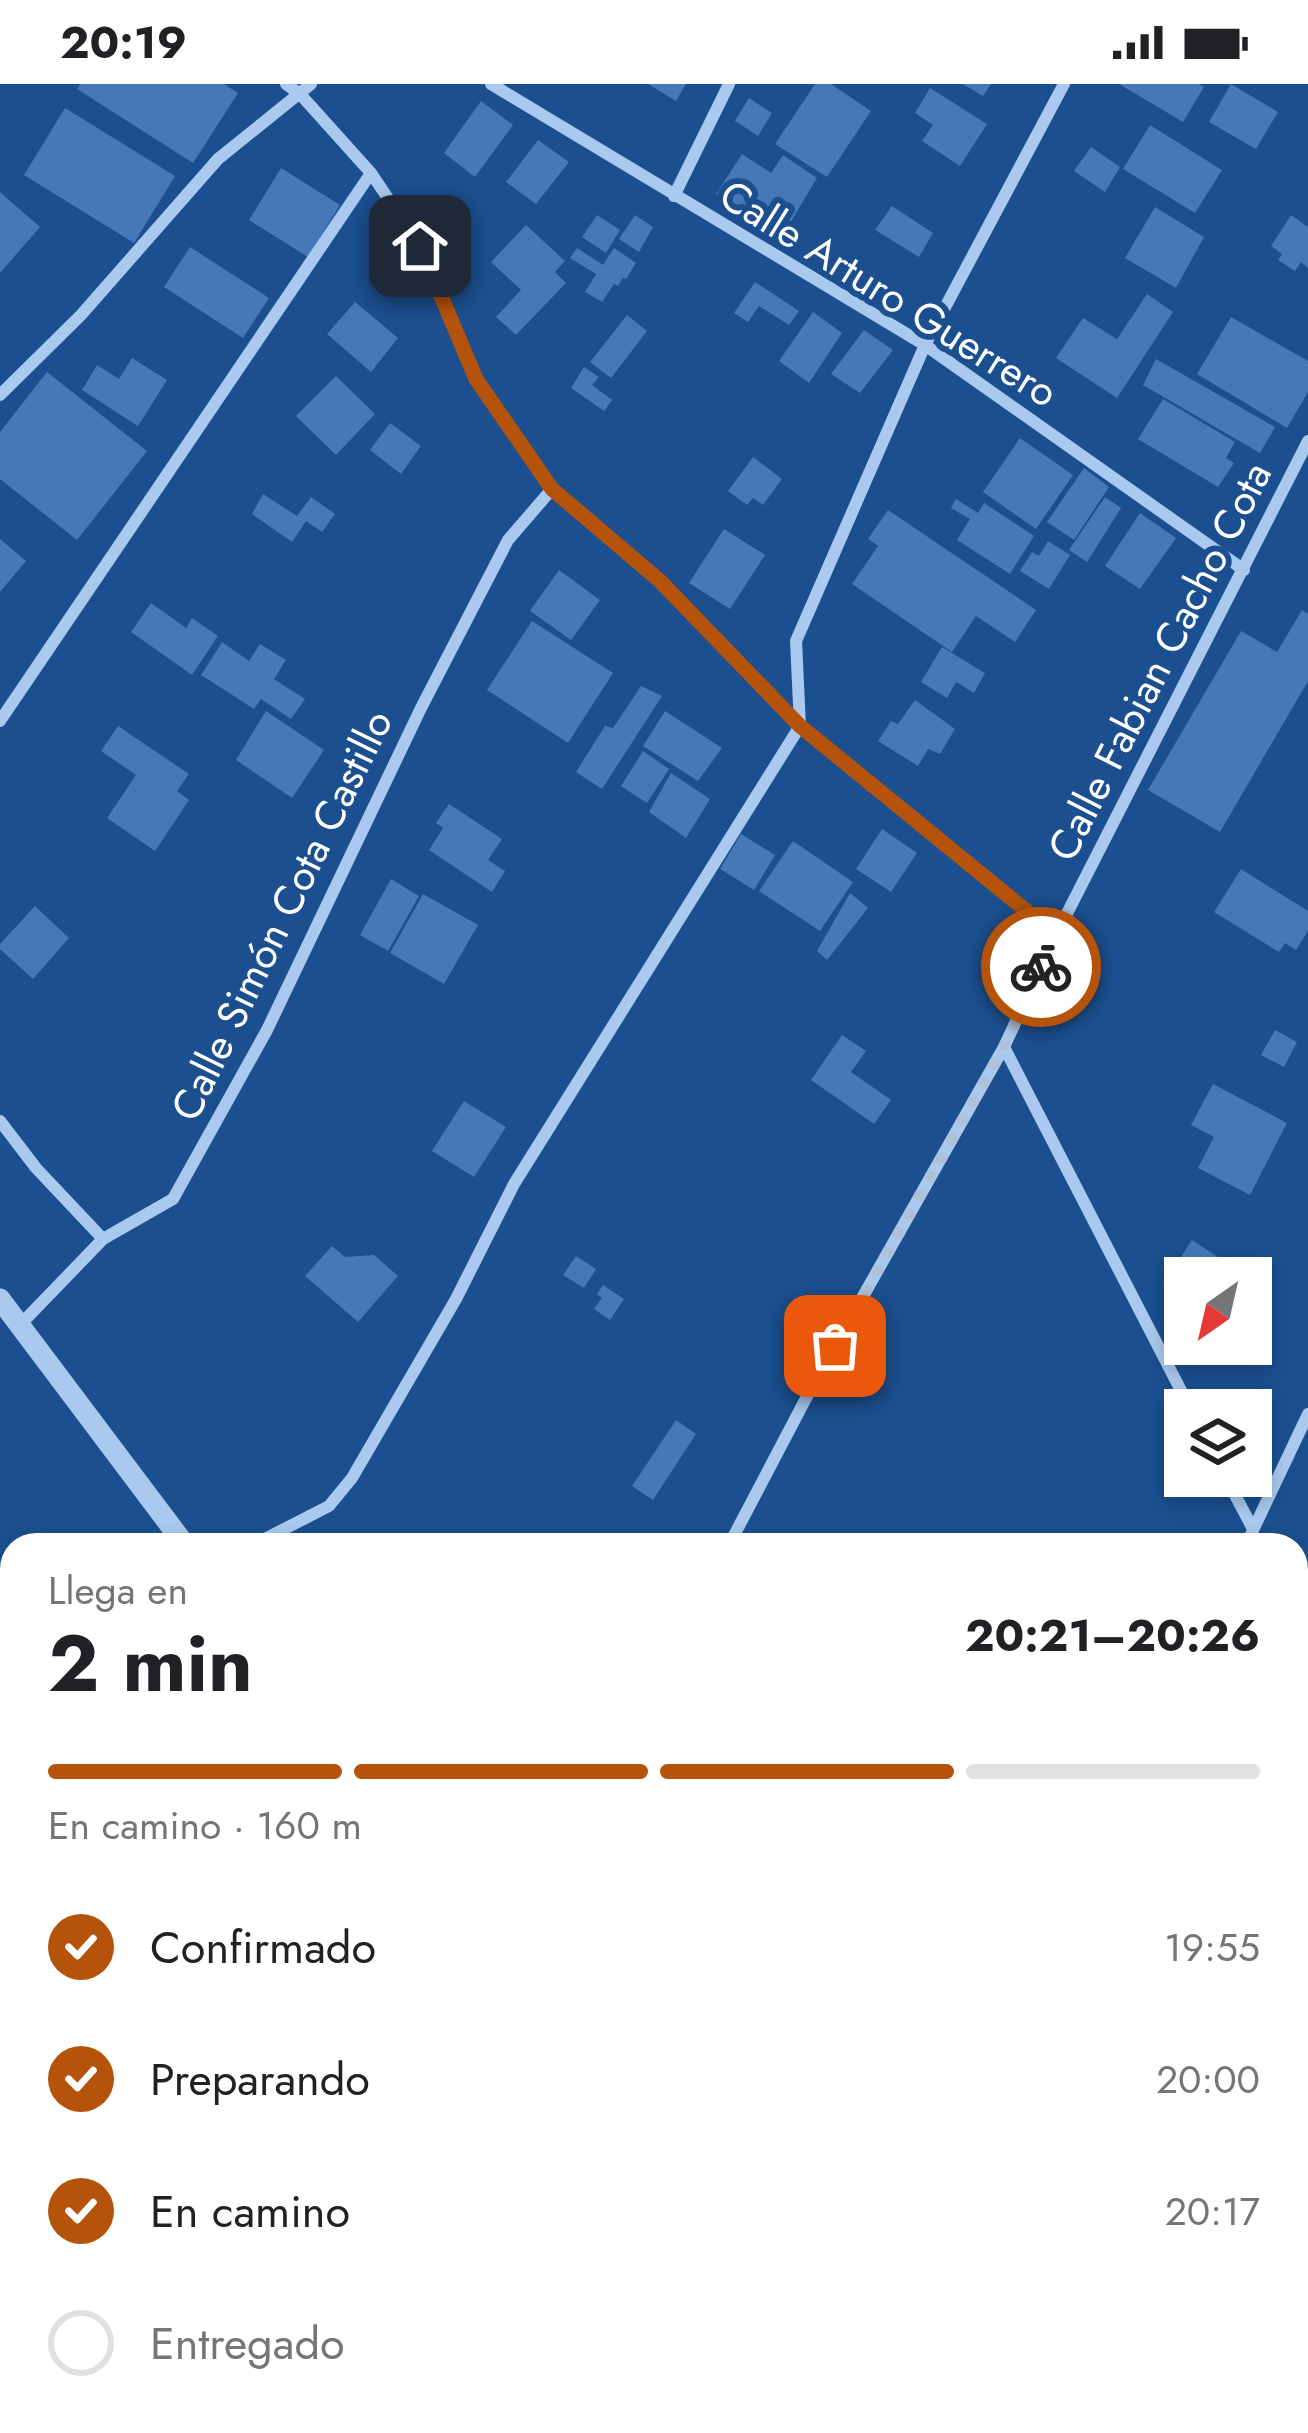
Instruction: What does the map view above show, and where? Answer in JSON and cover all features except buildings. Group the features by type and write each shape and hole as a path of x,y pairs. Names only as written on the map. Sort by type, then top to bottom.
{"street":[{"path":"286,84 306,89 420,246 476,379 552,489 660,581 800,726 1056,935"},
{"name":"Calle Arturo Guerrero","path":"490,84 925,345 1244,570"},
{"path":"674,196 728,84"},
{"path":"276,1533 329,1506 352,1478 456,1299 514,1184 800,726 796,641 925,345 1064,84"},
{"path":"0,395 81,314 218,159 306,89"},
{"path":"0,721 371,173"},
{"name":"Calle Fabian Cacho Cota","path":"735,1533 814,1383 1004,1047 1056,935 1308,441"},
{"name":"Calle Simón Cota Castillo","path":"19,1326 104,1239 173,1199 267,1030 497,561 552,489"},
{"path":"1004,1047 1180,1389"},
{"path":"0,1121 36,1168 104,1239"},
{"path":"0,1299 175,1533"},
{"path":"1251,1533 1308,1414"},
{"path":"1236,1497 1253,1529"}],"way so far":[{"path":"835,1346 1004,1047 1041,967"}],"route":[{"path":"420,246 476,379 552,489 660,581 800,726 1056,935 1041,967"}]}
